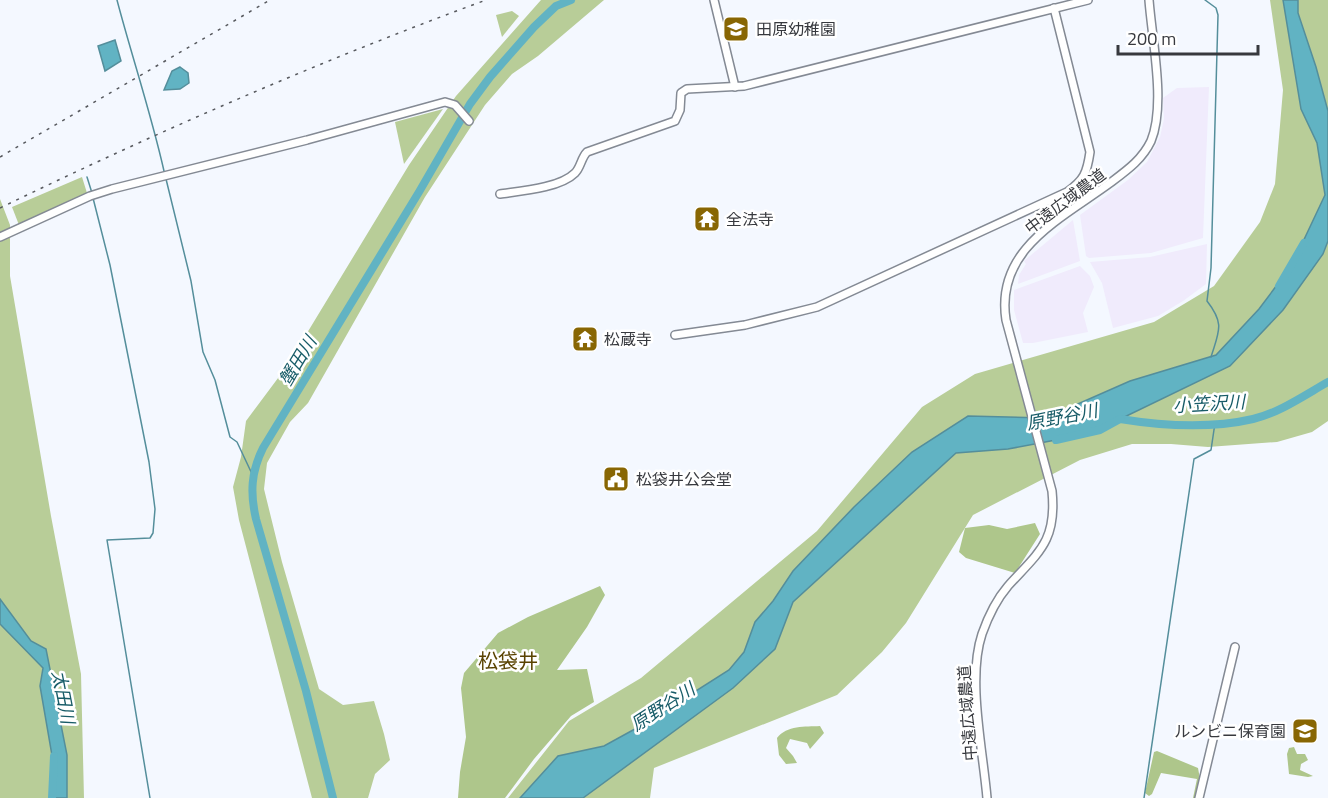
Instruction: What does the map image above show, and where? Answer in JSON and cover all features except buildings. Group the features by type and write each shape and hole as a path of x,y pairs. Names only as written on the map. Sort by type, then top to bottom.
{"street":[{"path":"714,0 735,87"},
{"path":"500,194 534,189 566,179 575,173 582,157 587,152 675,121 680,110 681,93 684,90 704,87 735,87 1088,0"},
{"name":"中遠広域農道","path":"987,798 976,688 979,647 988,618 1000,597 1039,553 1048,536 1053,513 1052,491 1005,309 1008,281 1018,258 1032,241 1134,165 1145,151 1158,118 1149,0"},
{"path":"675,335 745,325 817,307 1066,192 1081,182 1088,165 1090,152 1054,8"},
{"path":"0,237 90,196 112,189 307,140 445,102 455,105 469,121"},
{"path":"1199,798 1235,647"}],"shaded area":[{"path":"1209,87 1203,238 1151,253 1089,258 1086,256 1080,215 1128,180 1147,162 1160,137 1164,119 1163,98 1177,88"},
{"path":"1073,220 1080,261 1018,284 1019,275 1026,264 1024,261"},
{"path":"1207,244 1206,284 1158,316 1113,328 1102,283 1090,262 1150,257"},
{"path":"1080,266 1090,276 1094,287 1083,313 1088,332 1023,343 1014,310 1014,290"}],"green space":[{"path":"541,0 604,0 538,56 512,74 485,105 425,197 308,403 290,422 267,463 264,489 282,562 319,689 343,705 374,701 390,760 375,774 368,798 312,798 239,520 233,487 241,457 246,421 287,366 409,165 456,96"},
{"path":"1270,0 1328,0 1328,421 1312,432 1277,442 1208,447 1132,444 1080,460 973,515 906,623 882,652 837,695 654,768 650,798 508,798 569,721 641,678 817,531 922,407 975,374 1154,322 1214,286 1260,222 1275,184 1283,90"},
{"path":"512,11 519,16 502,37 496,15"},
{"path":"443,109 404,164 395,122"},
{"path":"82,177 87,193 19,225 12,207"},
{"path":"0,199 10,225 10,276 81,674 84,798 67,798 67,755 43,668 40,686 54,767 54,798 0,798"},
{"path":"1035,523 1040,534 1015,573 966,558 959,552 965,528 989,525 1007,529"},
{"path":"600,586 605,595 587,627 557,670 587,669 594,702 571,716 534,759 505,798 458,798 466,737 461,688 464,673 498,633 528,617"},
{"path":"820,726 824,733 810,749 807,743 790,739 786,748 797,763 786,764 779,755 777,738 791,729"},
{"path":"1294,747 1297,754 1305,754 1308,760 1301,764 1300,770 1313,776 1289,774 1287,754 1289,748"},
{"path":"1157,751 1198,768 1200,779 1196,798 1193,798 1197,779 1161,773 1152,794 1149,796 1145,793 1154,752"}],"water":[{"path":"1283,0 1298,0 1298,13 1328,111 1328,241 1323,254 1283,310 1230,366 1112,423 1077,436 1008,449 956,453 793,602 775,649 733,688 583,798 520,798 558,756 604,746 644,724 729,670 744,652 755,622 773,601 793,571 854,507 912,452 968,416 1046,418 1130,381 1216,355 1259,309 1292,265 1325,195 1317,143 1301,109"},
{"path":"115,40 121,61 105,71 98,46"},
{"path":"180,67 188,73 189,83 180,89 164,90 172,71"},
{"path":"0,599 31,641 46,649 67,755 67,798 54,798 54,767 40,686 43,668 0,624"}],"waterway":[{"path":"117,0 164,171"},
{"name":"蟹田川","path":"333,798 306,691 256,519 252,491 256,466 263,448 470,104 490,77 534,27 556,6 571,0"},
{"path":"1205,0 1216,8 1218,15 1211,268 1207,301 1213,309 1219,328 1211,357"},
{"path":"87,177 92,193"},
{"path":"166,179 191,281 203,352 215,380 230,437 237,442 253,476"},
{"path":"93,198 110,265 149,462 155,509 153,533 150,538 107,540 150,798"},
{"name":"原野谷川","path":"1279,286 1304,243"},
{"name":"小笠沢川","path":"1120,419 1186,425 1237,422 1272,413 1328,382"},
{"name":"原野谷川","path":"1056,440 1100,430 1120,419"},
{"path":"1144,798 1194,459 1211,450 1215,423"},
{"name":"太田川","path":"52,798 54,756"}],"railway":[{"path":"0,157 270,0"},
{"path":"0,208 240,98 362,47 486,0"}],"place":[{"name":"田原幼稚園","path":"736,29"},
{"name":"全法寺","path":"707,219"},
{"name":"松蔵寺","path":"585,339"},
{"name":"松袋井公会堂","path":"616,479"},
{"name":"ルンビニ保育園","path":"1305,731"}],"district":[{"name":"松袋井","path":"508,661"}]}
